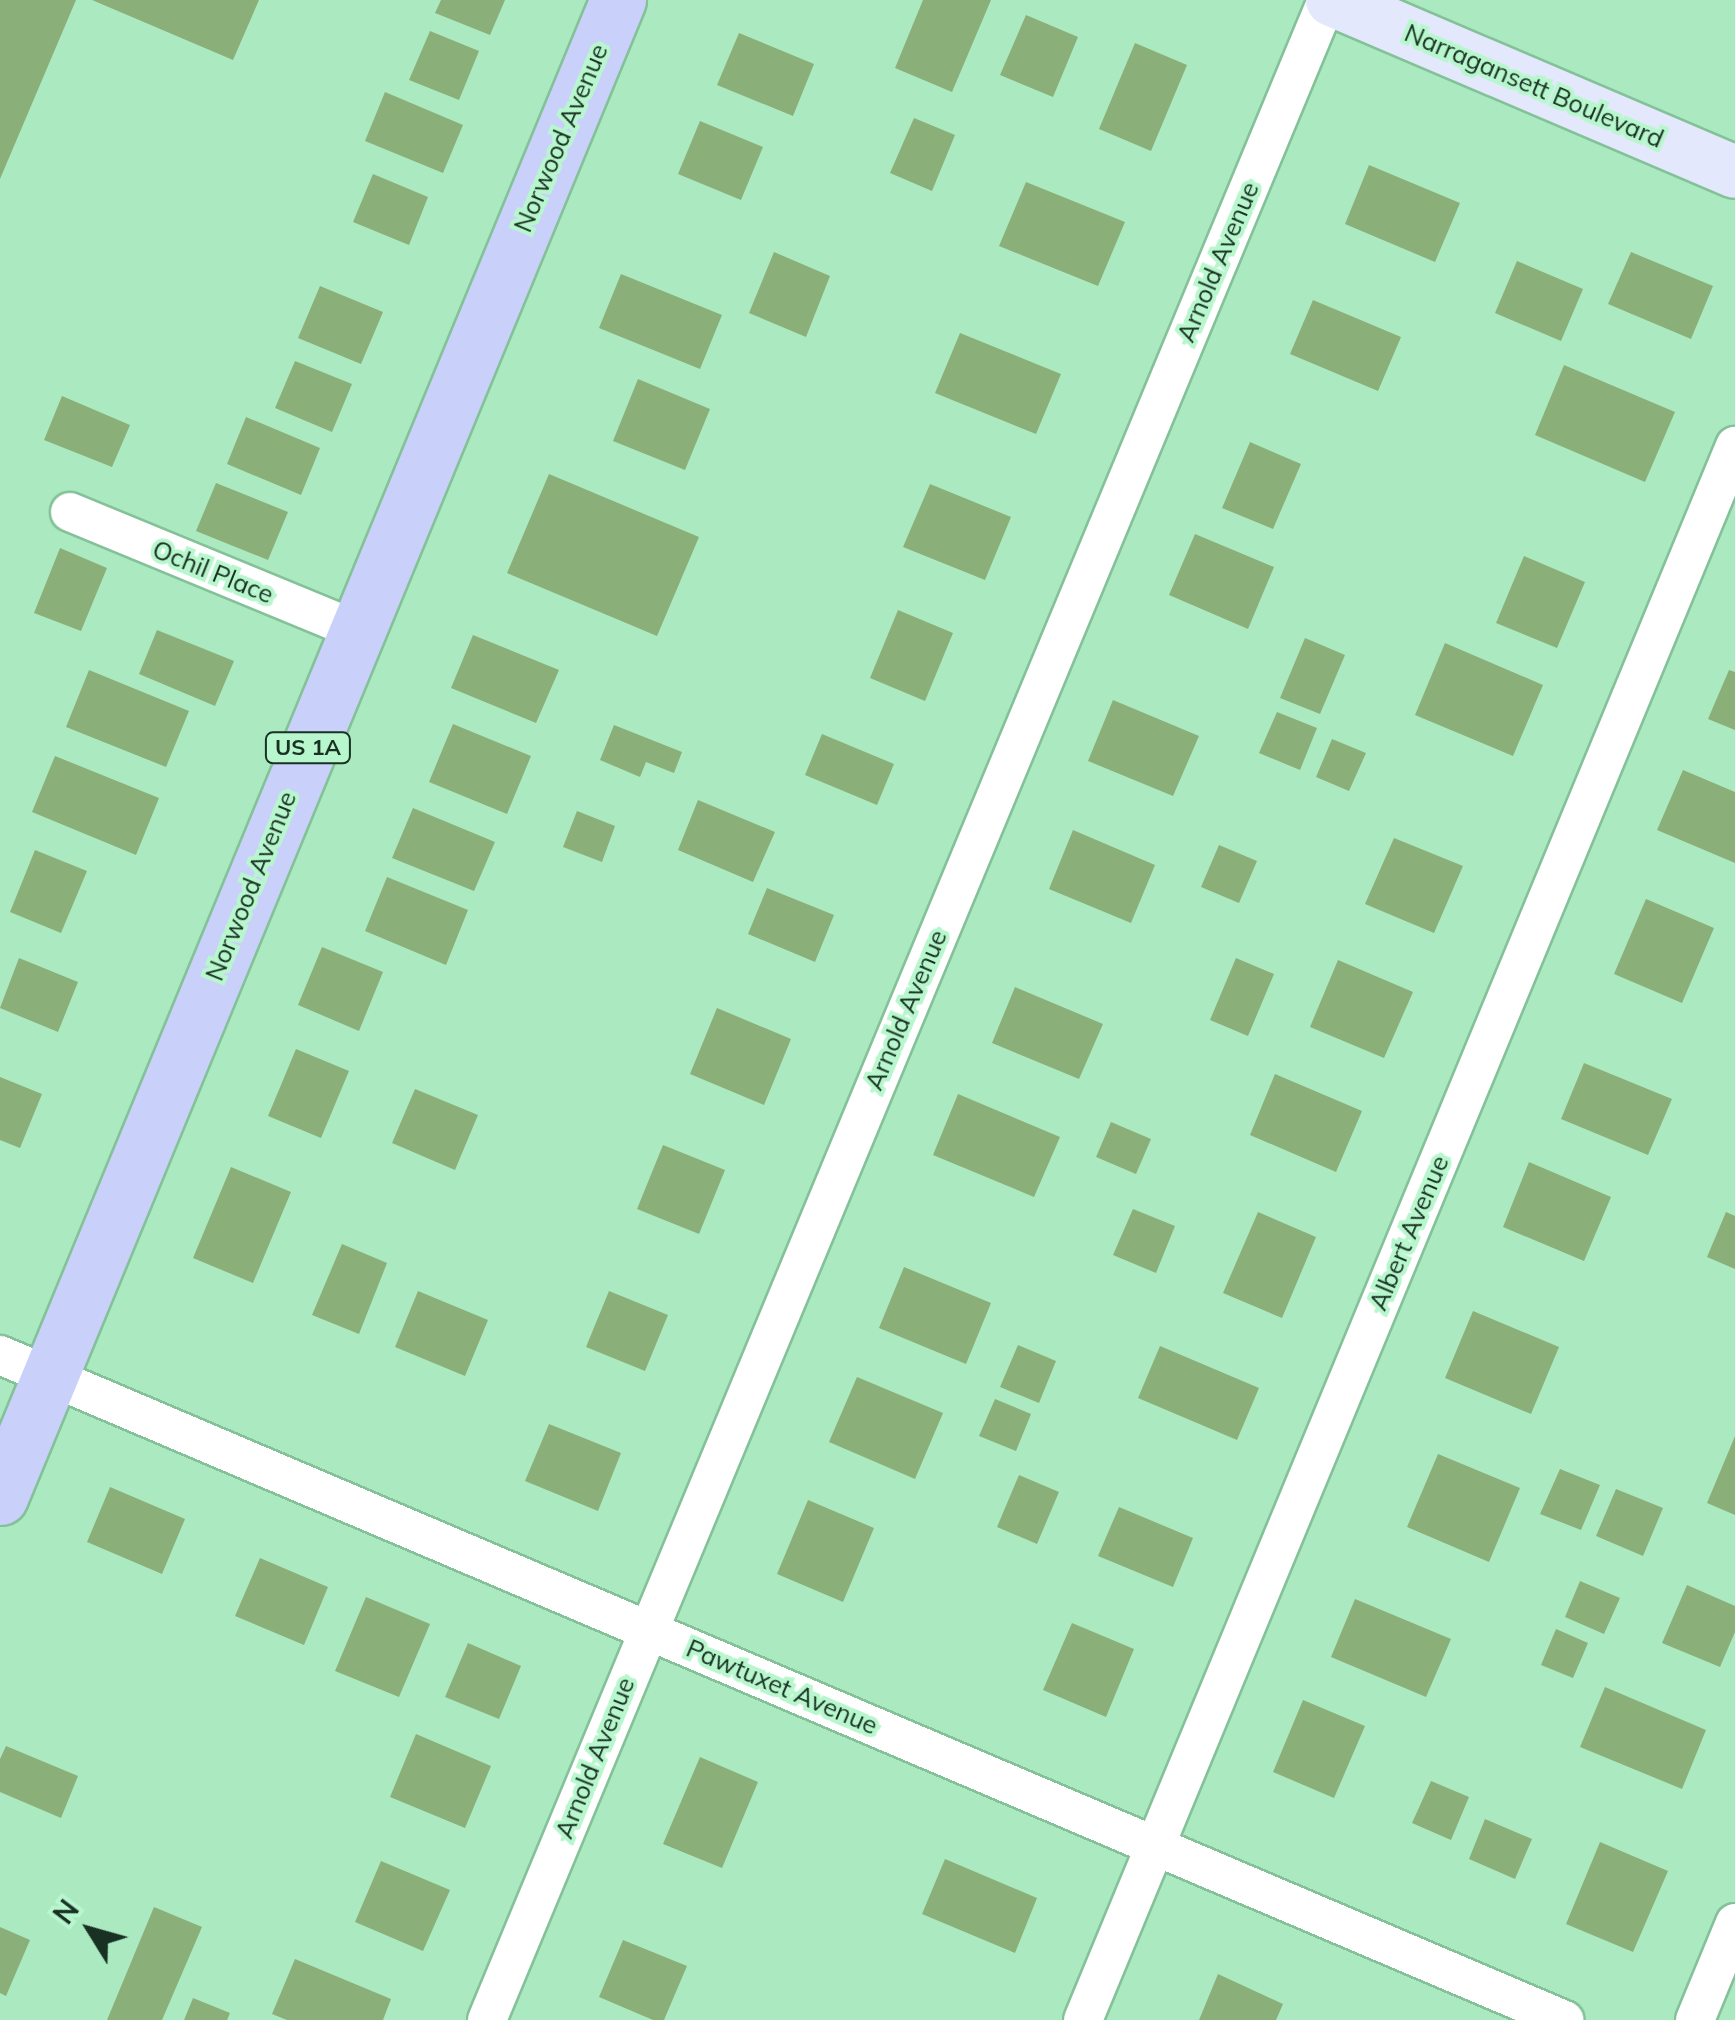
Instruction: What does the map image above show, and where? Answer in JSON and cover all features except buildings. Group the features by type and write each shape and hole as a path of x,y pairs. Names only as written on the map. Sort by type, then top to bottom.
{"main road":[{"name":"Norwood Avenue","path":"0,1497 25,1364 357,630 618,0"}],"street":[{"name":"Narragansett Boulevard","path":"1330,0 1735,172"},
{"name":"Arnold Avenue","path":"487,2020 1330,0"},
{"name":"Albert Avenue","path":"1083,2020 1735,446"},
{"name":"Ochil Place","path":"70,512 357,630"},
{"name":"Pawtuxet Avenue","path":"25,1364 1564,2020"},
{"path":"1695,2020 1735,1923"}]}
